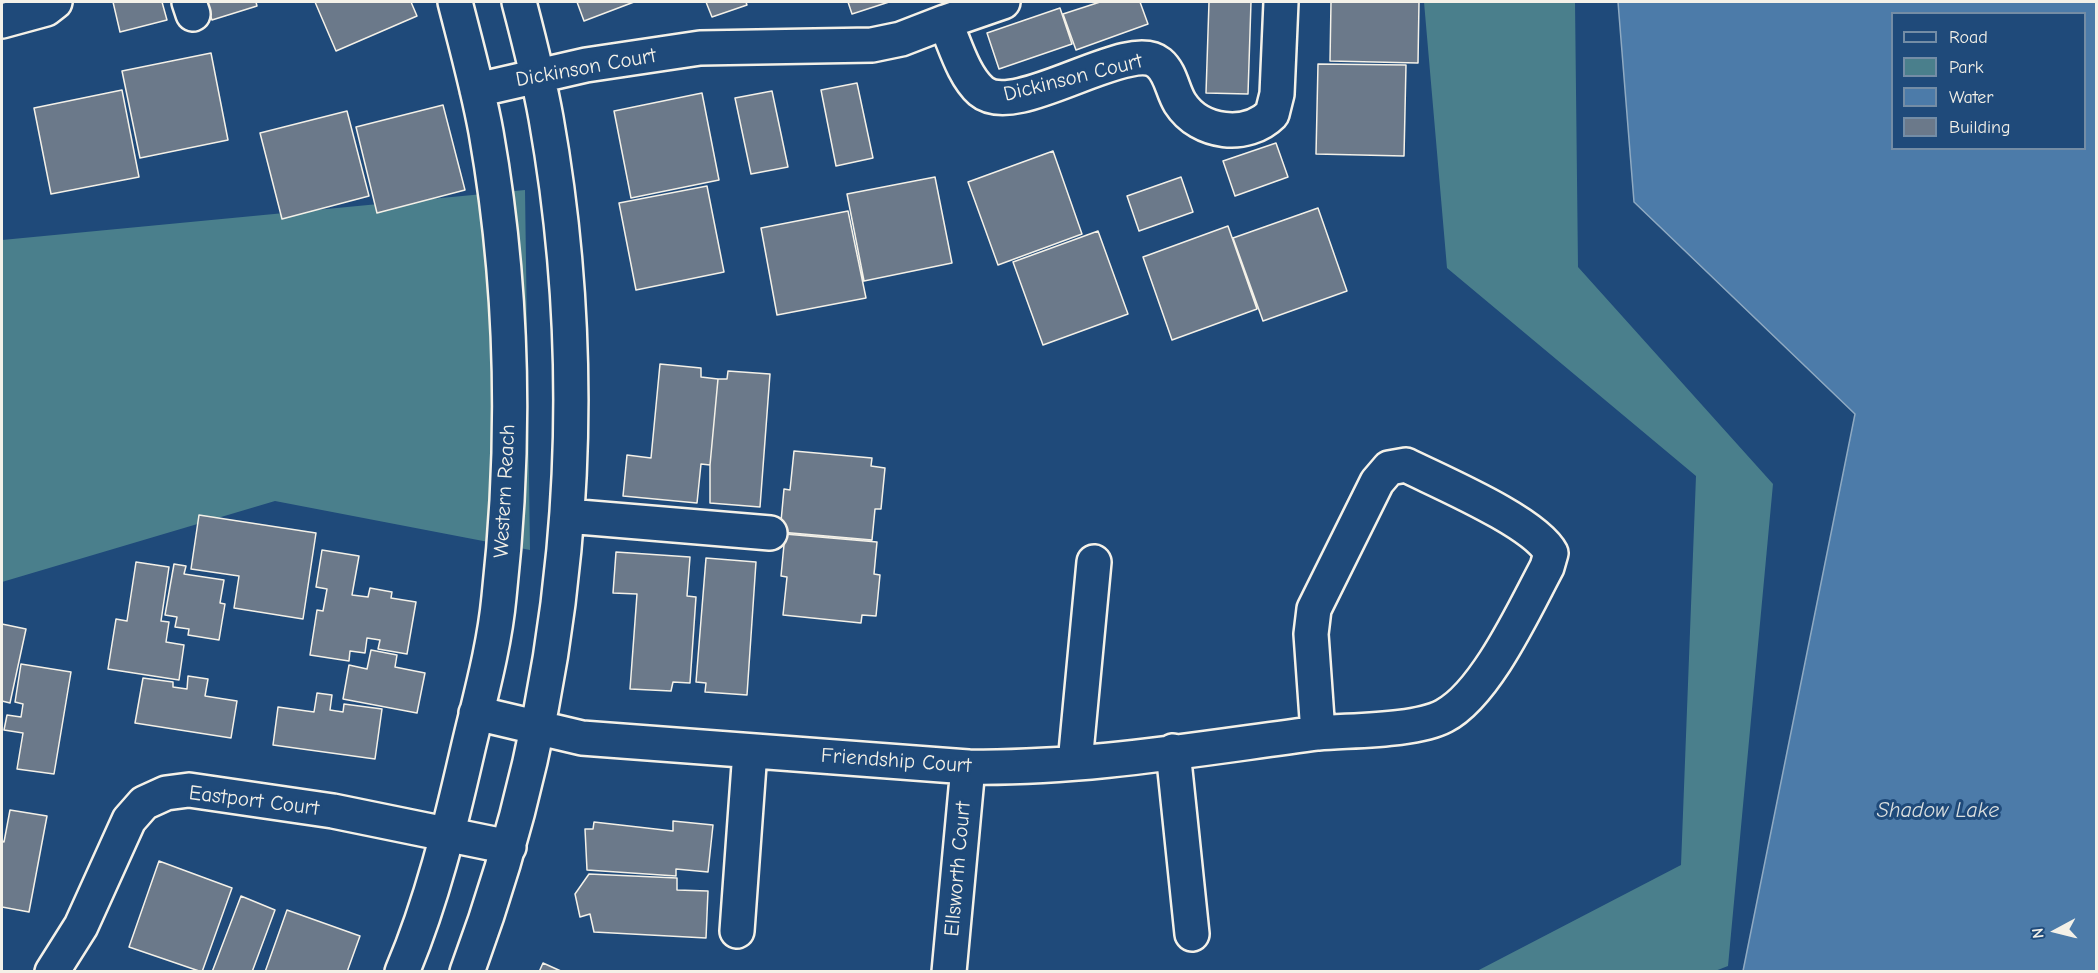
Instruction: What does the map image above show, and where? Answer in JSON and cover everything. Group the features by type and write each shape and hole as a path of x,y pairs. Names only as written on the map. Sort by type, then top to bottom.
{"street":[{"path":"2,21 46,9 55,2"},
{"name":"Western Reach","path":"402,972 414,943 449,833 490,656 499,597 510,428 507,300 495,196 477,90 456,2"},
{"path":"467,972 509,847 538,729 552,656 567,516 572,405 562,239 546,118 519,2"},
{"name":"Dickinson Court","path":"477,90 537,75 700,48 872,45 901,39 1003,2"},
{"name":"Dickinson Court","path":"945,22 968,73 981,90 992,97 1015,97 1119,62 1147,57 1159,62 1166,71 1180,104 1191,115 1209,126 1227,130 1254,127 1272,114 1277,94 1281,2"},
{"name":"Friendship Court","path":"477,713 582,738 968,767 1015,768 1075,763 1318,733 1417,724 1443,716 1460,705 1483,678 1547,567 1551,553 1545,542 1501,513 1406,465 1389,468 1377,482 1359,514 1314,609 1311,634 1318,733"},
{"path":"567,516 770,533"},
{"path":"1075,763 1094,562"},
{"path":"737,931 750,751"},
{"path":"1173,751 1191,934"},
{"name":"Ellsworth Court","path":"949,972 968,767"},
{"name":"Eastport Court","path":"52,972 81,926 129,820 144,803 166,794 189,790 333,811 509,847"}],"green space":[{"path":"1424,2 1575,2 1578,267 1773,484 1728,966 1715,971 1477,971 1681,865 1696,476 1447,268"},
{"path":"525,190 530,550 275,501 2,582 2,240"}],"water":[{"name":"Shadow Lake","path":"1618,2 2096,2 2096,971 1743,971 1855,414 1634,202"}],"building":[{"path":"113,2 162,2 167,20 120,32"},
{"path":"206,2 256,2 257,6 212,20"},
{"path":"315,2 411,2 417,16 336,51"},
{"path":"577,2 634,2 584,21"},
{"path":"706,2 746,2 747,5 712,17"},
{"path":"848,2 889,2 852,14"},
{"path":"1100,2 1140,2 1148,24 1076,50 1063,14"},
{"path":"1209,2 1251,2 1248,94 1206,93"},
{"path":"1331,2 1419,2 1418,63 1330,61"},
{"path":"1060,8 1072,44 999,69 987,33"},
{"path":"211,53 228,140 140,158 122,71"},
{"path":"1318,64 1406,65 1404,156 1316,154"},
{"path":"857,83 873,158 836,166 821,90"},
{"path":"122,90 139,177 51,194 34,108"},
{"path":"772,91 788,167 751,174 735,98"},
{"path":"702,93 719,180 631,198 614,111"},
{"path":"443,105 465,190 377,213 356,127"},
{"path":"347,111 369,196 282,219 260,133"},
{"path":"1276,143 1288,177 1235,196 1223,161"},
{"path":"1053,151 1082,234 998,265 968,182"},
{"path":"935,177 952,263 864,281 847,194"},
{"path":"1181,177 1193,212 1139,231 1127,196"},
{"path":"707,186 724,272 636,290 619,203"},
{"path":"1318,208 1347,291 1263,321 1233,238"},
{"path":"848,211 866,298 777,315 761,228"},
{"path":"1228,226 1257,309 1172,340 1143,257"},
{"path":"1098,231 1128,314 1043,345 1013,262"},
{"path":"660,364 701,368 701,377 718,379 710,465 701,464 697,503 623,496 627,455 651,458"},
{"path":"728,371 770,374 760,507 710,503 710,465 718,379 727,379"},
{"path":"794,451 872,458 871,466 885,468 881,509 875,509 872,540 780,532 784,489 790,490"},
{"path":"199,515 316,533 303,619 234,608 239,576 191,569"},
{"path":"785,534 877,542 874,574 880,575 876,616 862,615 861,623 783,615 787,577 781,576"},
{"path":"322,550 359,556 352,595 368,597 370,588 392,592 391,598 416,602 407,654 378,649 380,640 367,638 365,653 350,651 349,661 310,655 317,610 323,611 327,589 316,587"},
{"path":"616,552 690,557 687,596 696,597 690,683 673,682 671,691 630,689 637,594 613,593"},
{"path":"706,558 756,562 747,695 705,692 706,683 696,682"},
{"path":"136,562 169,567 161,621 169,622 166,642 184,645 179,680 108,669 116,619 127,621"},
{"path":"174,564 186,566 184,574 224,580 220,603 225,604 219,640 188,635 189,629 175,627 177,617 165,615"},
{"path":"2,624 26,629 10,703 2,701"},
{"path":"371,650 397,655 395,667 425,673 417,713 343,699 349,665 367,669"},
{"path":"21,664 71,672 54,774 17,769 23,733 4,730 7,715 21,717 23,704 15,702"},
{"path":"188,676 208,679 205,696 237,701 231,738 135,723 143,678 173,682 173,687 187,689"},
{"path":"317,693 332,695 330,710 343,712 344,704 382,709 375,759 273,745 278,707 314,712"},
{"path":"10,810 47,816 29,912 2,907 2,841 4,842"},
{"path":"673,821 713,825 708,872 676,869 676,876 587,870 585,829 593,829 594,822 673,831"},
{"path":"159,861 232,888 202,972 129,947"},
{"path":"589,874 677,878 677,890 708,891 706,938 594,932 590,914 580,917 575,894"},
{"path":"241,896 275,910 252,972 212,972"},
{"path":"287,910 360,936 347,972 265,972"},
{"path":"543,963 563,972 539,972"}]}
